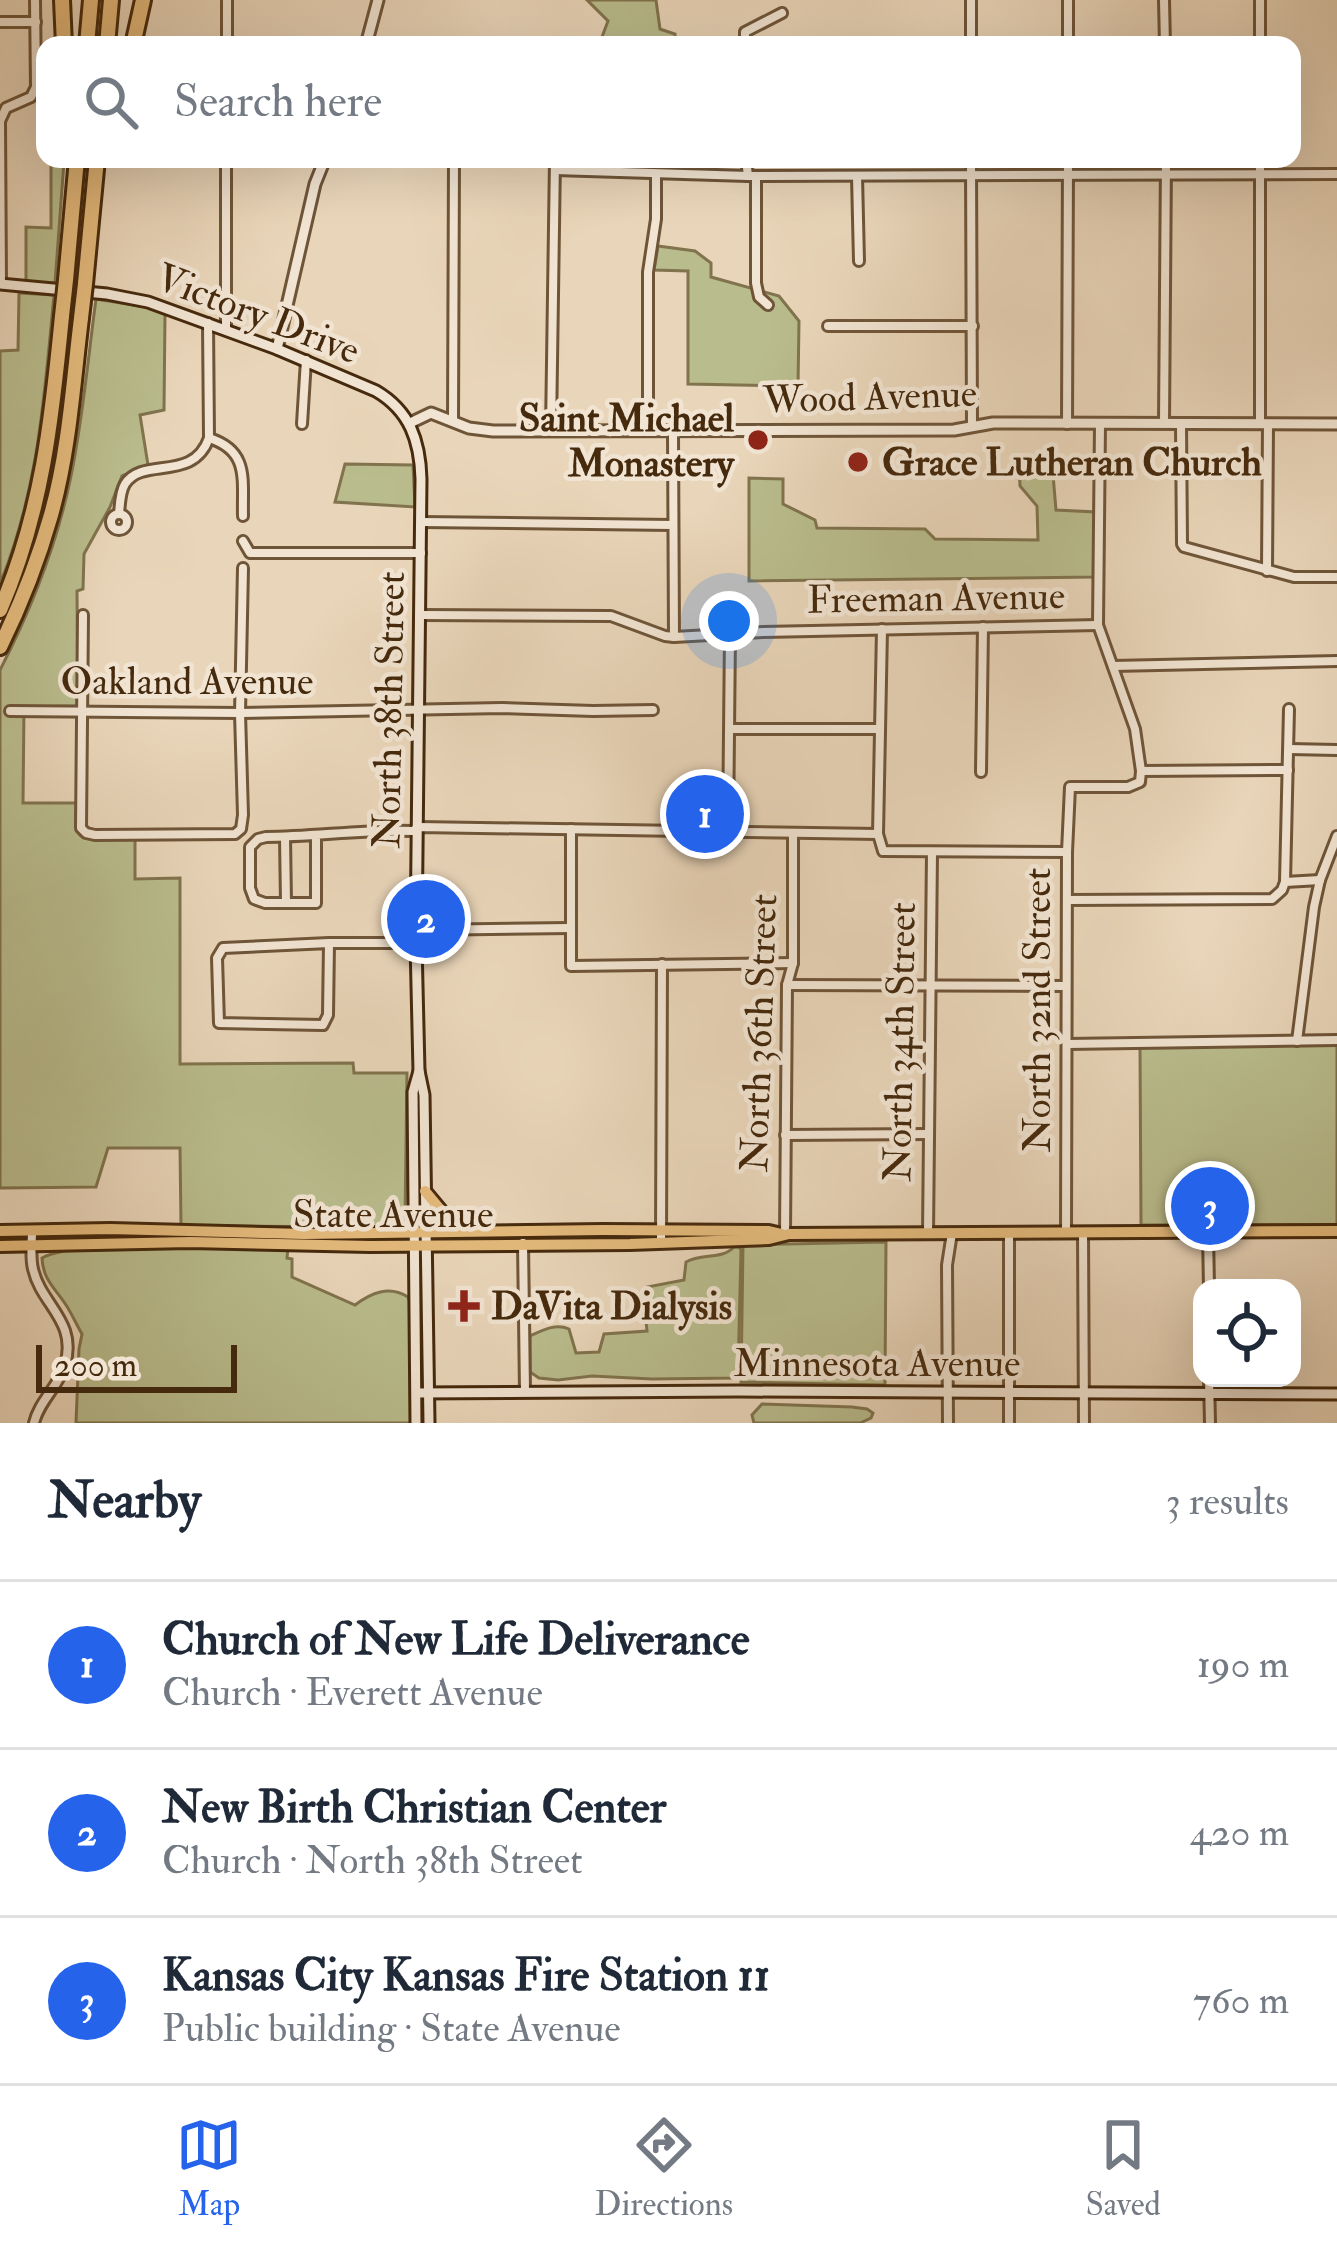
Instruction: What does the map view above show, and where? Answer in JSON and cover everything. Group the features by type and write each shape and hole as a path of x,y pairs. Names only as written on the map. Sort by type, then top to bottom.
{"highway":[{"path":"62,0 64,36"},
{"path":"88,36 92,0"},
{"path":"108,36 111,0"},
{"path":"136,36 143,0"},
{"path":"0,610 45,466 66,280 73,168"},
{"path":"0,647 27,590 52,512 68,433 98,168"}],"main road":[{"path":"368,36 378,0"},
{"path":"278,349 321,168"},
{"name":"Victory Drive","path":"1,284 139,299 278,349 376,391 398,406 410,423"},
{"name":"Wood Avenue","path":"410,423 431,413 482,430 1337,424"},
{"name":"North 38th Street","path":"410,423 421,461 416,943 419,1071 424,1095 420,1240"},
{"name":"North 38th Street","path":"419,1071 413,1092 423,1393 429,1423"},
{"path":"424,1191 445,1215 480,1232"},
{"name":"State Avenue","path":"0,1231 420,1240 480,1232 523,1237"},
{"name":"State Avenue","path":"0,1246 661,1237 769,1231 1337,1231"},
{"name":"North 38th Street","path":"416,1423 423,1393"},
{"name":"Minnesota Avenue","path":"423,1393 1337,1394"}],"street":[{"path":"1,284 0,121 11,105 31,97 36,87 35,0"},
{"path":"226,36 227,0"},
{"path":"971,0 971,36"},
{"path":"1067,0 1068,36"},
{"path":"1164,0 1165,36"},
{"path":"1260,0 1260,36"},
{"path":"745,36 782,13"},
{"path":"0,22 35,22"},
{"path":"0,103 11,105"},
{"path":"226,168 226,329"},
{"path":"453,422 454,168"},
{"path":"551,430 555,168"},
{"path":"595,168 752,176 1337,174"},
{"path":"749,168 757,283 759,297 768,304"},
{"path":"971,168 972,426"},
{"path":"1067,424 1068,168"},
{"path":"1164,423 1166,168"},
{"path":"1260,168 1267,571"},
{"path":"648,430 648,272 656,219 656,174"},
{"path":"857,176 859,261"},
{"path":"119,514 125,484 133,476 188,463 198,457 208,438 208,323"},
{"path":"827,326 973,326"},
{"path":"302,424 306,360"},
{"path":"1100,424 1098,625 1136,729 1141,771 1288,770"},
{"path":"1181,424 1184,547 1294,577 1337,577"},
{"path":"673,431 674,637"},
{"path":"208,438 223,442 239,460 243,516"},
{"path":"421,522 673,525"},
{"path":"243,541 250,553 421,553"},
{"path":"83,615 81,827 90,835 235,834 241,829 243,807 243,568"},
{"name":"Freeman Avenue","path":"420,615 611,616 674,637 1098,625"},
{"path":"982,772 983,627"},
{"path":"316,837 317,900 259,902 251,894 250,844 258,839 413,831 418,827 878,834 882,629"},
{"path":"728,830 730,634"},
{"path":"1113,666 1337,661"},
{"path":"1067,900 1272,899 1285,882 1289,709"},
{"name":"Oakland Avenue","path":"10,711 652,710"},
{"path":"730,729 879,729"},
{"path":"1288,749 1337,750"},
{"name":"North 32nd Street","path":"1066,1233 1070,787 1128,787 1140,782 1141,771"},
{"path":"571,829 571,966 794,963"},
{"name":"North 36th Street","path":"785,1234 793,833"},
{"name":"North 34th Street","path":"878,834 883,851 932,852 928,1234"},
{"path":"1297,1041 1320,880 1337,836"},
{"path":"285,837 286,903"},
{"path":"932,852 1067,852"},
{"path":"1285,882 1320,880"},
{"path":"417,930 571,928"},
{"path":"329,943 326,1023 218,1023 217,958 223,948 329,943 416,943"},
{"path":"661,1237 662,964"},
{"path":"787,985 1066,986"},
{"path":"1066,1044 1337,1040"},
{"path":"785,1136 929,1134"},
{"path":"32,1231 33,1268 60,1314 68,1339 66,1363 34,1423"},
{"path":"1208,1232 1209,1279"},
{"path":"948,1423 946,1264 952,1233"},
{"path":"1009,1233 1009,1423"},
{"path":"1083,1233 1084,1423"},
{"path":"523,1237 525,1391"},
{"path":"1210,1387 1210,1423"}],"green space":[{"path":"587,0 656,0 660,29 675,36 602,36 608,21"},
{"path":"51,168 63,168 55,283 26,282 26,227 51,228"},
{"path":"658,246 695,251 711,263 711,277 779,296 799,321 798,386 688,384 688,271 654,270"},
{"path":"19,293 54,295 32,477 0,584 0,351 18,350"},
{"path":"96,299 165,314 164,410 140,415 148,465 122,476 84,554 83,589 77,591 78,706 24,707 23,803 76,803 80,835 135,838 135,879 180,878 180,1064 353,1063 354,1073 407,1073 405,1218 397,1227 181,1226 180,1148 108,1148 96,1187 0,1188 0,670 42,576 65,502"},
{"path":"1019,463 1052,463 1056,510 1096,512 1095,577 749,581 749,478 783,479 783,504 815,520 817,528 925,529 935,539 1038,540 1037,506 1020,486"},
{"path":"345,464 413,465 415,507 335,502"},
{"path":"1337,1044 1337,1225 1224,1225 1222,1189 1197,1189 1198,1225 1141,1225 1140,1047"},
{"path":"886,1242 885,1385 741,1382 743,1245"},
{"path":"98,1247 288,1248 292,1277 355,1305 380,1292 408,1297 412,1423 76,1423 82,1334 47,1278 42,1258"},
{"path":"734,1247 741,1250 735,1378 592,1376 558,1380 530,1372 530,1336 564,1327 569,1329 576,1353 599,1352 604,1334 647,1331 643,1292 647,1287 684,1280 686,1262 724,1254"},
{"path":"762,1404 852,1407 873,1413 860,1423 754,1423 752,1415"}],"place":[{"name":"Saint Michael Monastery","path":"758,440"},
{"name":"Grace Lutheran Church","path":"858,462"},
{"name":"Church of New Life Deliverance","path":"705,814"},
{"name":"New Birth Christian Center","path":"426,919"},
{"name":"Kansas City Kansas Fire Station 11","path":"1210,1206"},
{"name":"DaVita Dialysis","path":"464,1306"}]}
